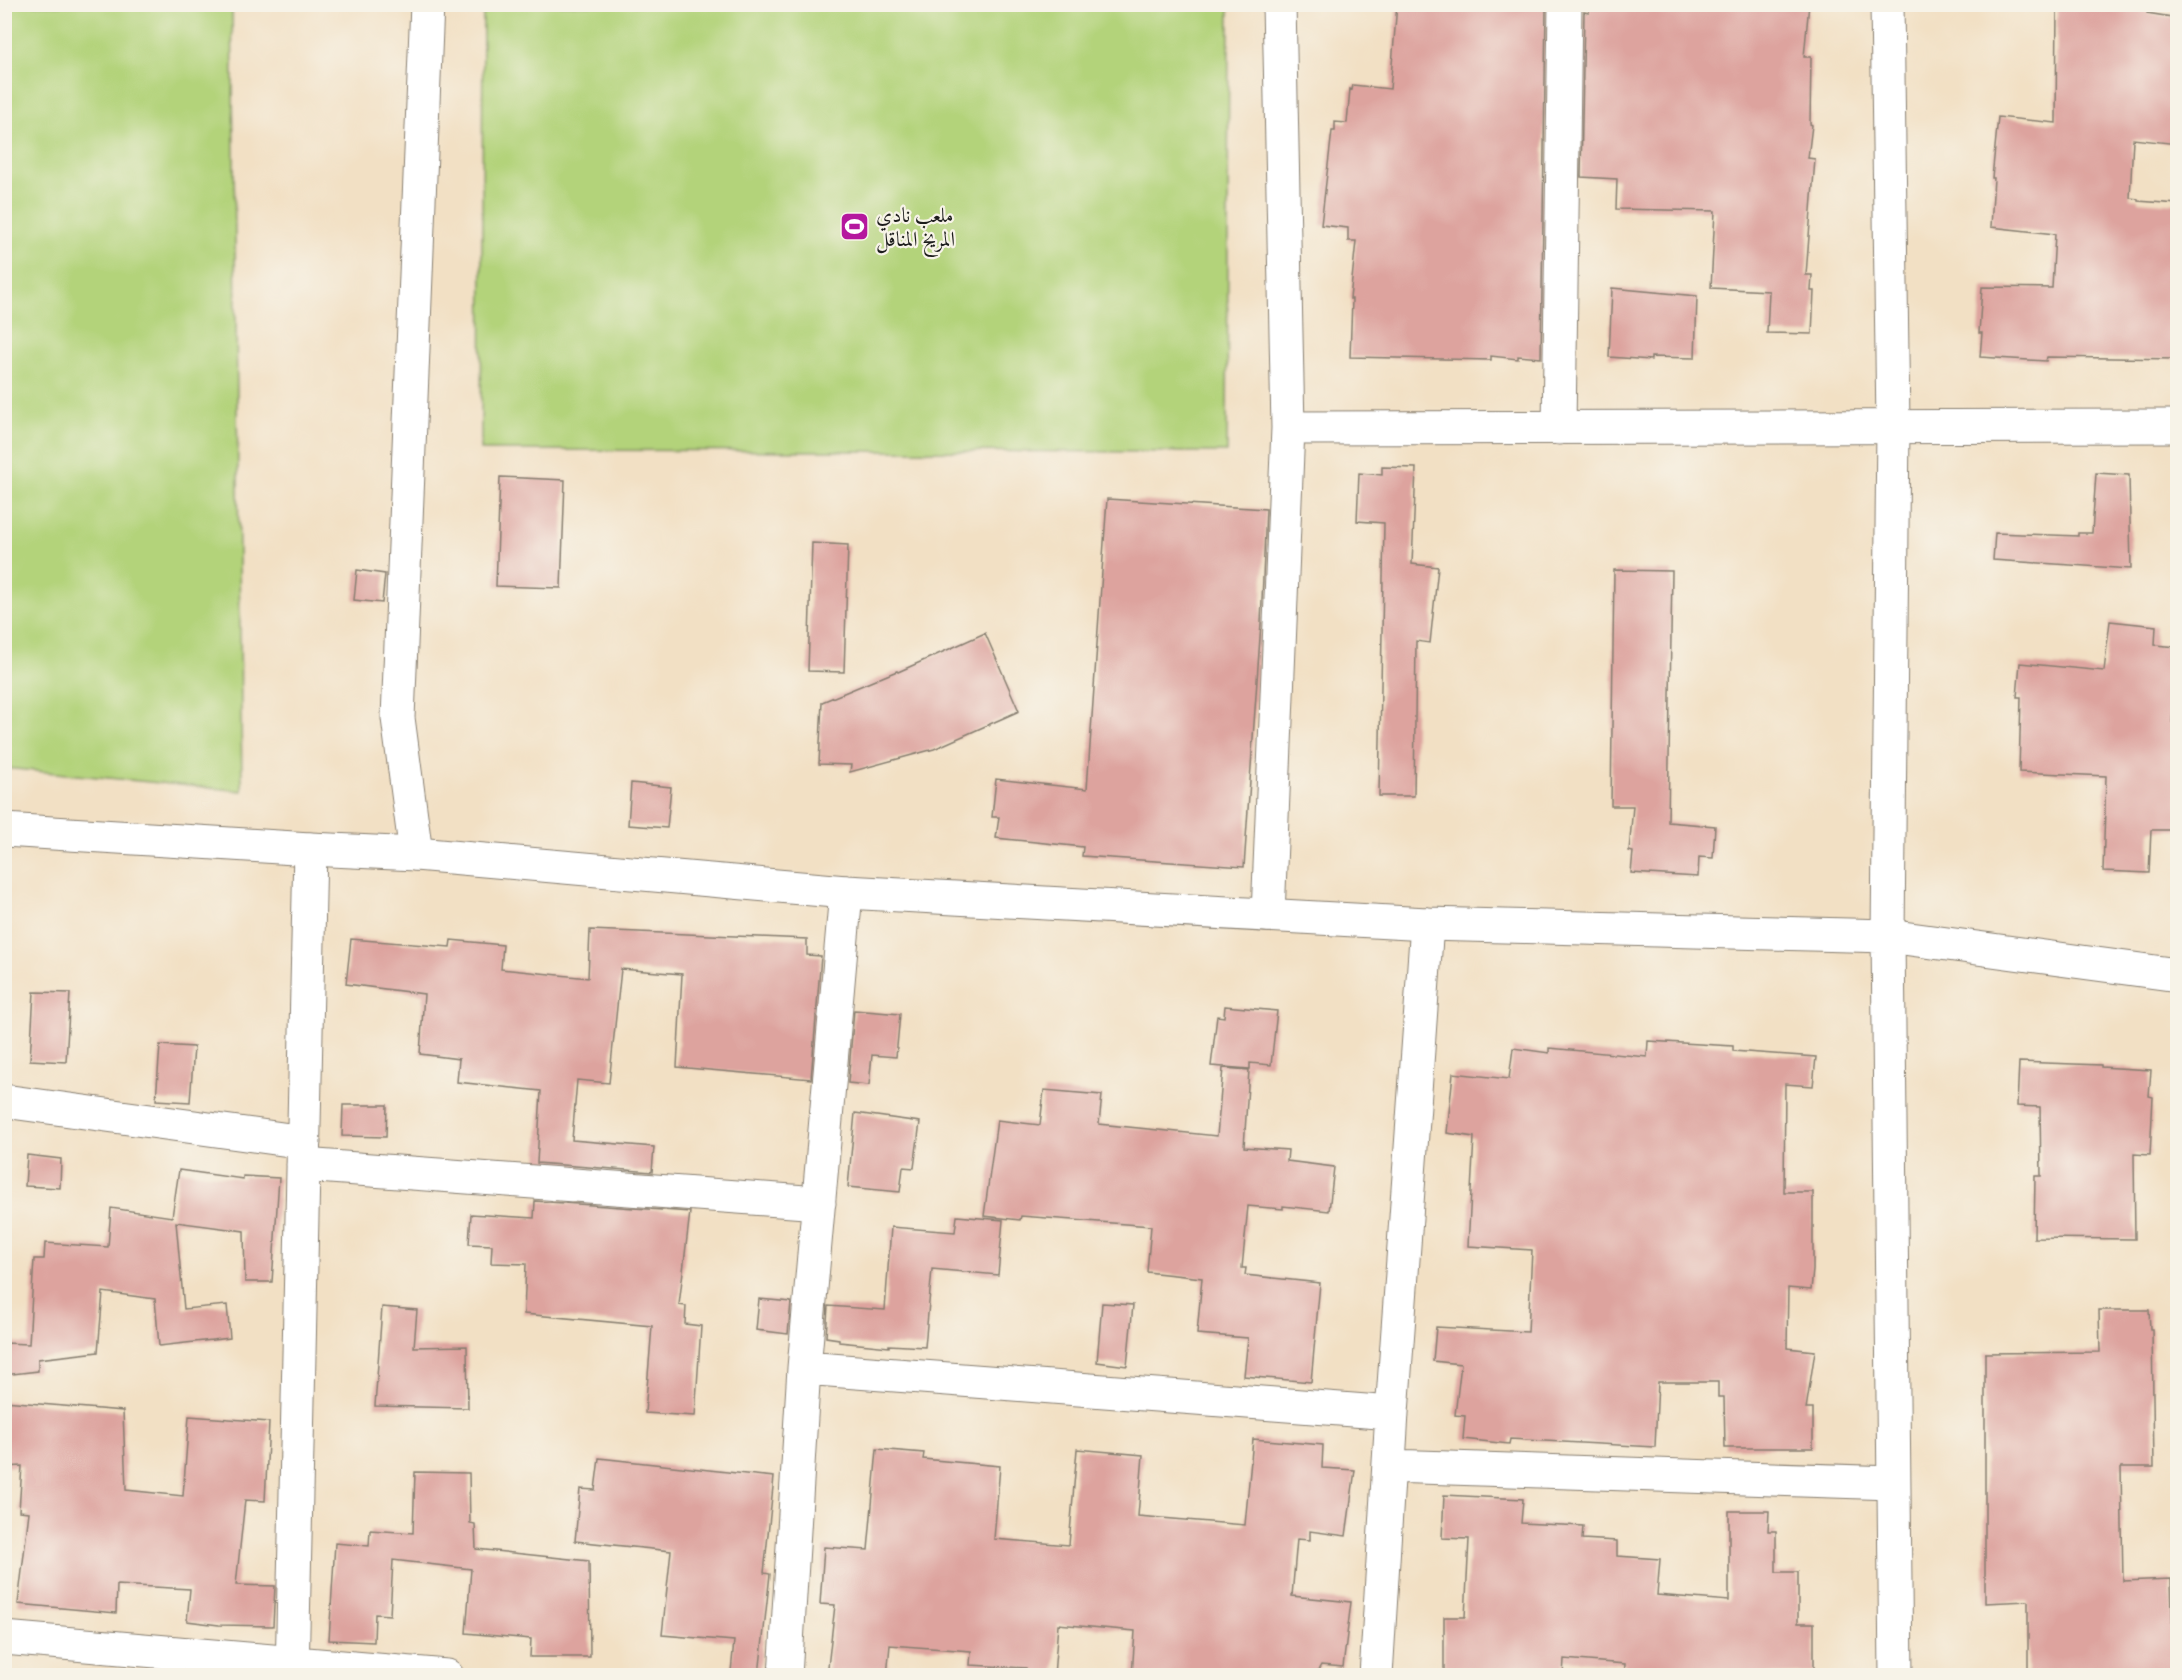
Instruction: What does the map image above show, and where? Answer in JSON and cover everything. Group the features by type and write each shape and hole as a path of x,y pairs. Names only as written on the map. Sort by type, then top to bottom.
{"street":[{"path":"416,854 398,718 428,4"},
{"path":"1268,915 1288,428 1279,4"},
{"path":"1559,428 1565,4"},
{"path":"1887,4 1893,425 1888,936 1896,1676"},
{"path":"1288,428 2178,426"},
{"path":"4,830 416,854 846,892 1427,924 1888,936 2178,975"},
{"path":"292,1669 310,849"},
{"path":"785,1676 804,1368 846,892"},
{"path":"1376,1676 1392,1413 1427,924"},
{"path":"4,1101 303,1154 819,1203"},
{"path":"804,1368 1392,1413"},
{"path":"1389,1466 1893,1483"},
{"path":"4,1638 292,1669 447,1676"}],"green space":[{"path":"4,5 232,5 242,791 5,768"},
{"name":"ملعب نادي المريخ المناقل","path":"483,5 1229,5 1227,452 481,450"}],"building":[{"path":"1397,4 1528,4 1528,6 1546,8 1541,358 1518,356 1518,359 1491,356 1491,360 1350,357 1352,299 1350,299 1356,241 1348,241 1348,228 1321,225 1332,131 1335,131 1335,122 1347,123 1350,89 1352,90 1353,85 1390,89"},
{"path":"1589,4 1737,4 1768,8 1769,4 1809,4 1804,57 1811,57 1810,124 1812,125 1808,158 1815,159 1806,275 1812,275 1811,291 1814,291 1812,334 1767,333 1769,291 1711,288 1715,211 1616,209 1617,179 1581,177 1584,12 1589,13"},
{"path":"2057,4 2102,4 2147,8 2147,13 2178,18 2178,144 2133,139 2130,198 2138,199 2138,201 2178,204 2177,359 2047,357 2046,361 1980,357 1982,287 2052,288 2055,234 1991,227 1994,178 1992,178 1998,117 2056,123"},
{"path":"1612,288 1697,296 1695,358 1651,357 1651,360 1609,357"},
{"path":"1382,467 1416,468 1412,564 1438,567 1430,643 1416,641 1414,796 1379,796 1384,523 1357,521 1359,473 1382,475"},
{"path":"2096,473 2129,475 2131,569 1993,560 1995,533 2078,536 2078,533 2092,533"},
{"path":"500,477 565,480 561,588 496,586"},
{"path":"1107,499 1266,509 1261,623 1244,867 1082,856 1083,847 996,838 999,817 992,817 996,779 1087,789"},
{"path":"812,543 848,545 844,672 808,671"},
{"path":"357,570 385,574 382,603 354,600"},
{"path":"1614,570 1672,571 1668,822 1715,826 1713,858 1699,857 1698,877 1631,873 1633,852 1629,851 1633,806 1611,806"},
{"path":"2110,621 2156,626 2155,645 2178,647 2172,722 2178,722 2178,830 2151,830 2149,873 2103,871 2106,776 2019,772 2021,697 2017,697 2020,663 2104,671"},
{"path":"985,633 1019,711 934,749 850,772 851,765 819,764 822,702 898,672"},
{"path":"631,783 671,787 667,828 628,825"},
{"path":"590,930 807,939 807,955 821,956 811,1079 677,1067 682,974 621,969 609,1083 577,1080 572,1140 654,1147 652,1172 537,1163 541,1091 457,1082 459,1059 420,1054 424,994 346,984 351,939 450,947 451,940 503,945 501,969 588,978"},
{"path":"34,992 70,993 66,1062 30,1060"},
{"path":"1225,1006 1277,1011 1271,1065 1250,1063 1250,1069 1211,1066 1217,1016 1224,1017"},
{"path":"854,1010 900,1014 896,1057 872,1055 869,1085 848,1083"},
{"path":"1648,1041 1733,1046 1733,1051 1816,1057 1813,1086 1785,1084 1784,1192 1813,1192 1811,1290 1788,1288 1787,1348 1815,1351 1806,1409 1813,1409 1813,1448 1725,1448 1724,1397 1718,1397 1718,1382 1658,1382 1655,1447 1510,1439 1509,1444 1463,1439 1465,1416 1455,1415 1461,1364 1433,1361 1436,1327 1528,1332 1532,1250 1468,1246 1474,1137 1447,1133 1453,1073 1509,1079 1513,1048 1549,1053 1549,1048 1647,1057"},
{"path":"160,1045 194,1047 190,1102 156,1100"},
{"path":"2019,1062 2101,1065 2101,1067 2151,1070 2149,1096 2153,1097 2150,1155 2134,1154 2135,1239 2034,1238 2035,1176 2041,1176 2040,1107 2017,1106"},
{"path":"1223,1068 1249,1070 1244,1147 1288,1150 1287,1161 1334,1167 1329,1211 1283,1206 1283,1209 1248,1206 1242,1268 1246,1268 1245,1275 1320,1283 1311,1382 1244,1376 1248,1338 1197,1334 1202,1278 1147,1272 1151,1226 1021,1216 1020,1220 984,1216 997,1120 1040,1125 1044,1090 1102,1095 1099,1124 1217,1136"},
{"path":"343,1105 387,1105 386,1137 342,1136"},
{"path":"855,1113 920,1122 914,1168 903,1167 900,1192 848,1187"},
{"path":"27,1155 61,1159 60,1188 25,1186"},
{"path":"179,1170 243,1179 243,1176 279,1178 272,1282 245,1282 244,1231 176,1222 184,1309 227,1305 230,1338 159,1346 155,1299 103,1292 98,1352 38,1359 38,1371 4,1375 4,1343 29,1344 34,1259 44,1259 45,1243 108,1247 111,1208 172,1217"},
{"path":"535,1201 690,1212 679,1305 686,1306 685,1324 701,1326 695,1416 645,1413 652,1326 524,1314 526,1264 491,1263 492,1245 469,1244 471,1214 534,1218"},
{"path":"957,1216 1003,1220 998,1275 932,1269 925,1347 889,1345 889,1347 839,1342 839,1339 826,1337 828,1306 885,1310 891,1227 955,1232"},
{"path":"759,1299 791,1302 788,1334 756,1330"},
{"path":"1102,1303 1133,1305 1127,1366 1097,1362"},
{"path":"382,1307 417,1310 414,1347 467,1346 468,1408 375,1406"},
{"path":"2099,1310 2149,1310 2150,1329 2152,1329 2154,1467 2121,1467 2123,1581 2171,1579 2174,1676 2028,1676 2028,1601 1985,1603 1985,1353 2100,1352"},
{"path":"4,1401 123,1411 126,1490 183,1496 189,1416 269,1422 265,1501 245,1500 236,1585 275,1586 273,1626 219,1625 187,1621 190,1589 117,1585 116,1613 18,1604 29,1512 19,1511 22,1466 4,1467"},
{"path":"1253,1439 1323,1445 1322,1468 1355,1470 1346,1536 1310,1531 1310,1540 1297,1539 1292,1596 1351,1602 1343,1667 1321,1665 1317,1672 1287,1673 1287,1676 1132,1676 1135,1631 1058,1624 1054,1676 1025,1676 1026,1668 970,1665 971,1651 890,1645 887,1676 827,1676 835,1605 820,1604 824,1547 868,1550 877,1449 924,1453 923,1459 1000,1466 994,1539 1069,1545 1077,1449 1143,1455 1138,1516 1245,1525"},
{"path":"599,1458 774,1477 764,1573 770,1574 759,1675 731,1672 734,1641 662,1635 671,1551 575,1541 580,1489 595,1490"},
{"path":"415,1472 469,1473 470,1523 475,1524 476,1549 589,1561 590,1657 530,1657 531,1639 466,1633 471,1569 393,1560 390,1615 375,1614 374,1642 329,1640 335,1543 369,1546 370,1530 413,1533"},
{"path":"1444,1495 1523,1499 1521,1523 1583,1526 1582,1539 1617,1541 1617,1556 1660,1559 1657,1595 1729,1601 1729,1511 1769,1511 1768,1531 1776,1531 1776,1572 1798,1572 1798,1623 1814,1623 1814,1673 1724,1676 1724,1673 1666,1669 1666,1676 1624,1676 1625,1664 1564,1659 1563,1676 1444,1676 1444,1617 1465,1617 1469,1539 1442,1538"}],"place":[{"name":"ملعب نادي المريخ المناقل","path":"855,227"}]}
